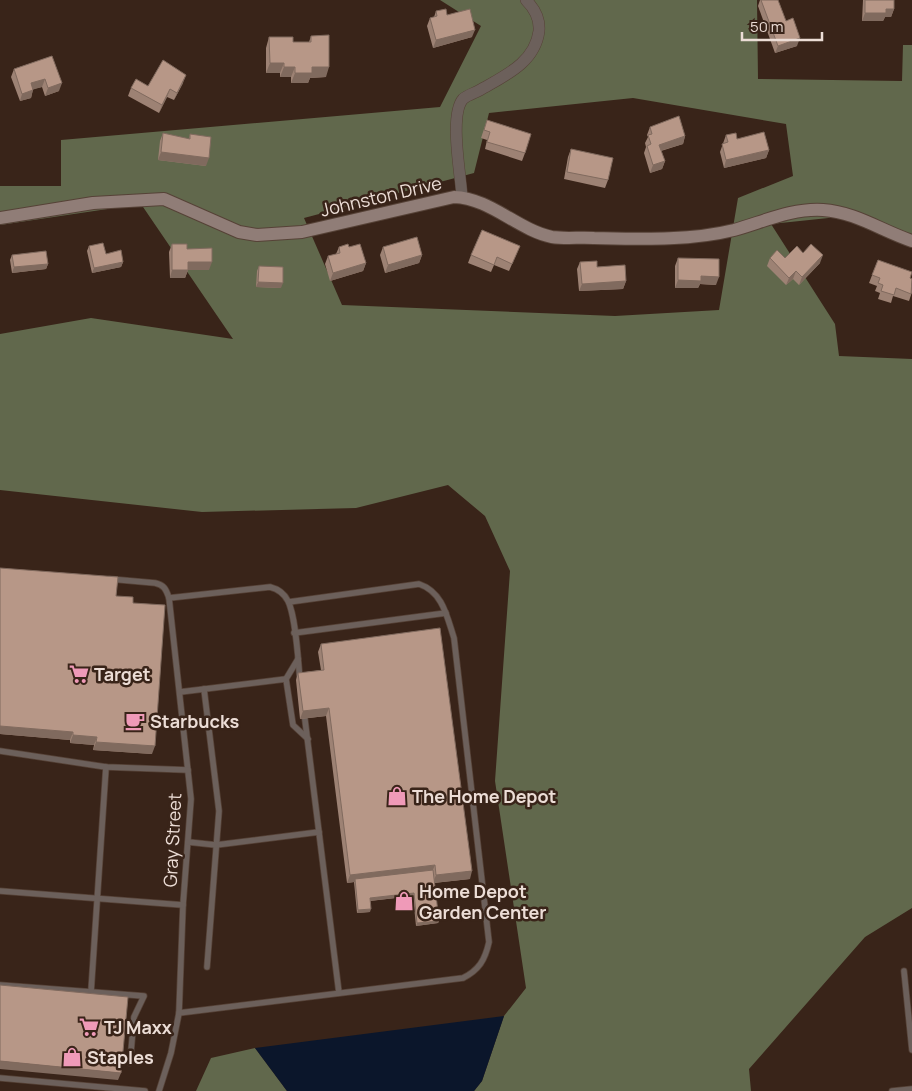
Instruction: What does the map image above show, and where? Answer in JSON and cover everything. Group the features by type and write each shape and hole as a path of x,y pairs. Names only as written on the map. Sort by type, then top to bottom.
{"street":[{"path":"462,197 457,112 463,99 514,71 524,62 534,47 539,26 532,6 526,0"},
{"name":"Johnston Drive","path":"0,218 93,203 164,199 239,232 278,235 302,232 437,200 462,197 552,237 640,238 711,234 734,230 780,215 822,210 850,214 912,241"}],"lane":[{"name":"Gray Street","path":"106,579 162,584 170,598 191,799 183,905 179,1013 171,1053 158,1091"},
{"path":"179,1013 463,978 475,972 487,952 489,942 454,638 446,613 436,594 428,587 419,584 289,602"},
{"path":"170,598 270,587 280,591 289,602 301,686"},
{"path":"294,633 446,613"},
{"path":"298,659 286,679 293,725 308,739"},
{"path":"180,692 286,679"},
{"path":"204,689 219,811 208,967"},
{"path":"303,704 339,993"},
{"path":"0,751 106,767 188,770"},
{"path":"91,992 106,767"},
{"path":"188,842 216,845 319,832"},
{"path":"0,891 183,905"},
{"path":"904,970 912,1050"},
{"path":"0,985 144,996 134,1017 130,1063"},
{"path":"0,1078 145,1091"},
{"path":"892,1091 912,1090"}],"green space":[{"path":"440,0 757,0 758,79 902,81 903,45 912,45 912,242 838,217 771,224 835,324 839,356 912,359 912,908 865,937 749,1069 751,1091 474,1091 482,1081 504,1016 526,988 495,781 510,571 485,516 448,485 356,508 202,512 0,490 0,334 91,318 233,339 141,204 0,225 0,186 61,186 61,140 440,107 481,26","holes":["633,98 786,124 793,176 738,198 719,310 615,316 342,305 304,218 474,173 489,113"]},
{"path":"255,1048 287,1091 196,1091 211,1058"}],"water":[{"path":"504,1016 482,1081 474,1091 287,1091 255,1048"}],"building":[{"path":"761,0 778,0 786,21 793,18 800,38 778,46"},
{"path":"865,0 894,0 894,9 886,9 886,13 865,13"},
{"path":"446,9 447,15 470,9 475,30 436,40 430,18 437,16 436,11"},
{"path":"329,35 329,67 312,67 312,73 295,73 295,67 284,67 284,63 270,63 269,37 293,37 293,42 311,42 311,36"},
{"path":"52,56 62,83 48,88 45,79 31,83 33,90 22,94 14,69"},
{"path":"163,60 186,75 177,93 170,89 162,105 131,88 136,79 148,86"},
{"path":"679,116 685,136 659,145 665,161 653,165 647,146 651,144 648,135 652,134 650,127"},
{"path":"487,120 531,134 525,153 487,142 490,132 484,130"},
{"path":"764,132 769,150 726,160 722,144 728,142 726,135 736,133 737,139"},
{"path":"163,133 190,139 190,134 211,137 209,158 161,152"},
{"path":"571,149 613,158 608,180 567,172"},
{"path":"482,230 520,246 512,264 497,257 494,265 471,255"},
{"path":"417,237 422,255 388,265 383,247"},
{"path":"103,243 106,254 121,250 123,262 94,268 89,246"},
{"path":"172,244 187,244 187,249 212,248 212,262 188,262 188,270 172,270"},
{"path":"348,244 349,247 360,244 366,263 333,273 328,256 340,253 339,247"},
{"path":"811,244 823,255 802,277 796,271 789,278 770,258 777,250 785,258 797,246 803,253"},
{"path":"46,251 48,264 14,267 12,255"},
{"path":"678,258 719,259 719,277 701,276 701,281 678,280"},
{"path":"878,260 912,272 910,278 912,279 911,294 896,288 894,295 881,291 883,285 878,283 880,278 872,275"},
{"path":"597,261 597,267 625,265 626,281 582,284 580,262"},
{"path":"259,266 283,267 283,283 258,282"},
{"name":"Target","path":"0,568 118,577 116,596 133,597 133,603 165,605 155,746 96,742 97,737 73,735 73,732 0,726"},
{"name":"The Home Depot","path":"440,628 472,871 436,875 435,865 350,875 329,708 303,711 298,673 324,670 321,644"},
{"path":"433,870 439,921 417,923 414,893 370,898 371,909 358,910 355,879"},
{"path":"0,985 128,997 121,1073 0,1061"}],"place":[{"name":"Target","path":"79,674"},
{"name":"Starbucks","path":"135,721"},
{"name":"The Home Depot","path":"397,796"},
{"name":"Home Depot Garden Center","path":"404,901"},
{"name":"TJ Maxx","path":"89,1027"},
{"name":"Staples","path":"72,1057"}]}
